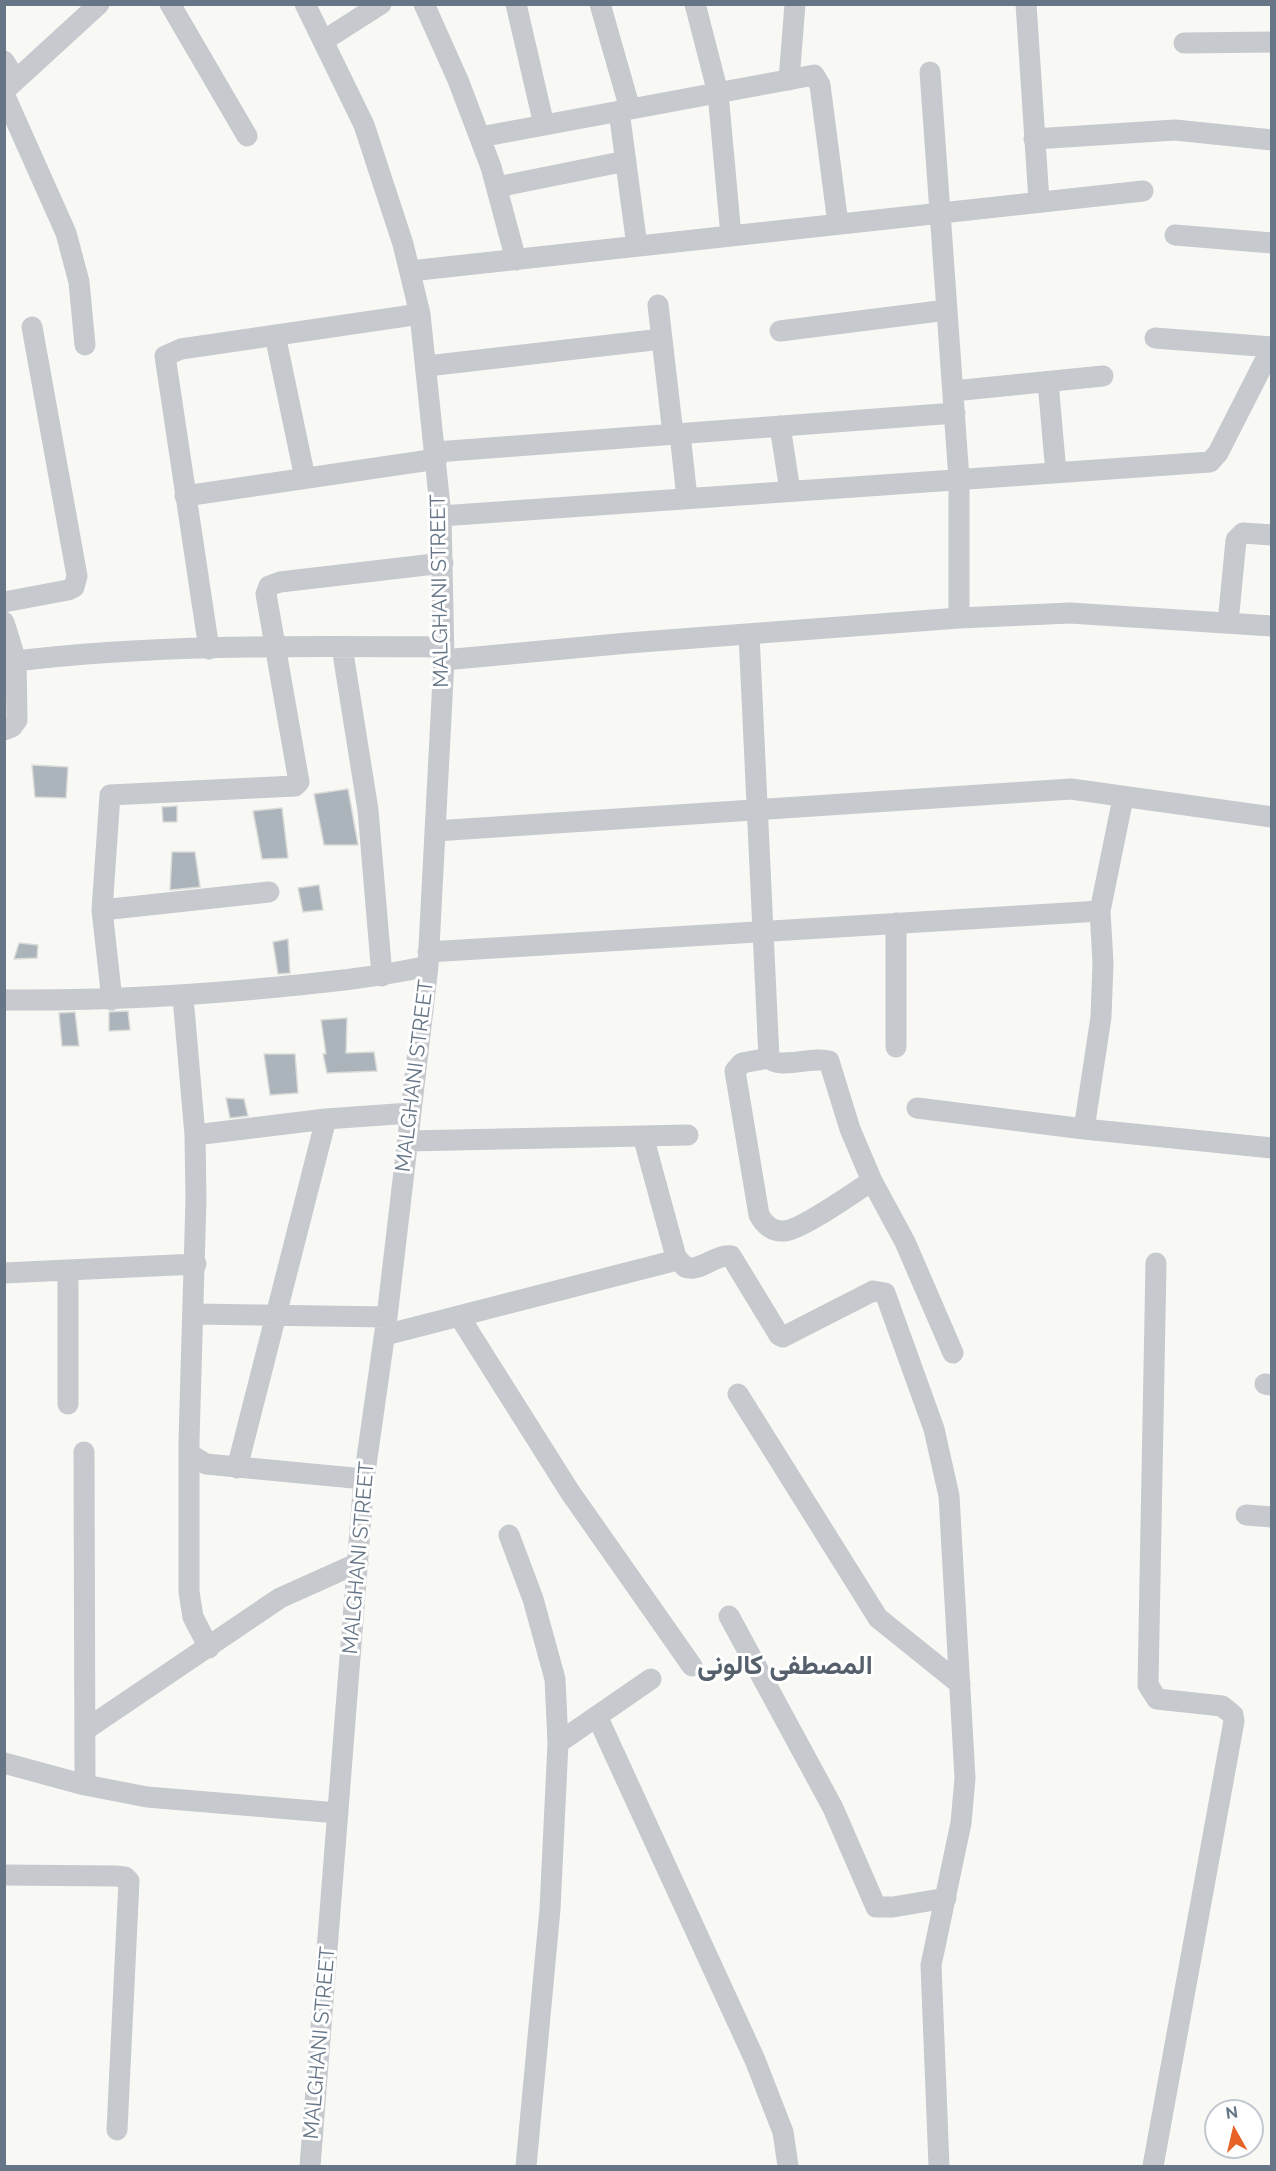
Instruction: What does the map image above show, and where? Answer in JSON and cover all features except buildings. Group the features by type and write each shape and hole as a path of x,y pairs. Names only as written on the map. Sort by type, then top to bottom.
{"street":[{"path":"8,88 99,4"},
{"path":"170,4 247,136"},
{"name":"MALGHANI STREET","path":"304,4 364,125 410,271 420,314 441,516 444,654 428,959 386,1326 364,1479 310,2166"},
{"path":"323,41 381,4"},
{"path":"424,4 480,137 516,260"},
{"path":"516,4 544,125"},
{"path":"600,4 625,110 626,161 637,246"},
{"path":"694,4 718,93 732,236"},
{"path":"789,80 795,4"},
{"path":"1026,4 1039,201"},
{"path":"1184,43 1272,42"},
{"path":"4,61 8,88 66,233 79,282 86,345"},
{"path":"930,72 959,479 959,618"},
{"path":"480,137 814,75 820,85 838,224"},
{"path":"1034,139 1175,130 1272,140"},
{"path":"496,188 626,161"},
{"path":"410,271 1143,191"},
{"path":"1174,235 1272,243"},
{"path":"658,305 687,498"},
{"path":"780,331 947,310"},
{"path":"210,649 165,356 181,349 420,314"},
{"path":"4,602 68,590 74,587 77,576 32,327"},
{"path":"275,335 305,478"},
{"path":"427,366 662,339"},
{"path":"441,516 1210,462 1218,453 1272,347 1155,339"},
{"path":"953,391 1103,376"},
{"path":"1048,382 1056,472"},
{"path":"185,496 436,455 955,413"},
{"path":"780,426 790,491"},
{"path":"1228,623 1236,540 1243,533 1272,535"},
{"path":"112,1000 102,910 110,795 289,788 299,782 266,594 270,586 280,582 443,563"},
{"path":"16,661 76,653 210,649 342,647 444,654 959,618 1091,613 1272,626"},
{"path":"4,622 16,661 17,720 12,727 4,730"},
{"path":"749,634 769,1058"},
{"path":"342,647 368,810 382,976"},
{"path":"435,831 1071,789 1272,817"},
{"path":"1084,1130 1101,1017 1103,963 1100,911 1123,798"},
{"path":"102,910 269,892"},
{"path":"4,1000 112,1000 183,997 382,976 428,959 763,931 1100,911"},
{"path":"896,923 896,1047"},
{"path":"183,997 195,1135 196,1264 189,1441 191,1455 189,1592 194,1617 209,1648"},
{"path":"872,1181 794,1229 772,1229 764,1223 759,1215 735,1071 742,1063 769,1058 778,1064 820,1058 829,1060 850,1130 872,1181 905,1242 953,1353"},
{"path":"917,1108 1084,1130 1272,1148"},
{"path":"195,1135 326,1119 410,1113"},
{"path":"237,1468 326,1119"},
{"path":"408,1141 688,1135"},
{"path":"643,1136 676,1257 688,1269 730,1256 779,1335 783,1337 873,1291 885,1293 934,1429 949,1496 964,1801 931,1965 939,2166"},
{"path":"194,1314 275,1315 386,1326 459,1316 673,1261 676,1257"},
{"path":"1153,2166 1234,1721 1233,1715 1222,1706 1157,1699 1148,1685 1156,1263"},
{"path":"4,1274 196,1264"},
{"path":"68,1270 68,1404"},
{"path":"459,1316 570,1492 692,1666"},
{"path":"738,1394 878,1618 960,1684"},
{"path":"84,1452 85,1785"},
{"path":"191,1455 206,1464 364,1479"},
{"path":"1246,1515 1272,1517"},
{"path":"509,1535 533,1599 555,1679 558,1743 550,1909 526,2166"},
{"path":"85,1730 280,1598 358,1563"},
{"path":"729,1616 833,1808 876,1907 893,1907 946,1898"},
{"path":"558,1743 651,1679"},
{"path":"597,1716 769,2094 783,2132 788,2166"},
{"path":"4,1763 85,1785 147,1797 338,1813"},
{"path":"4,1875 115,1876 125,1877 129,1881 117,2130"}],"district":[{"name":"المصطفی کالونی","path":"785,1666"}]}
